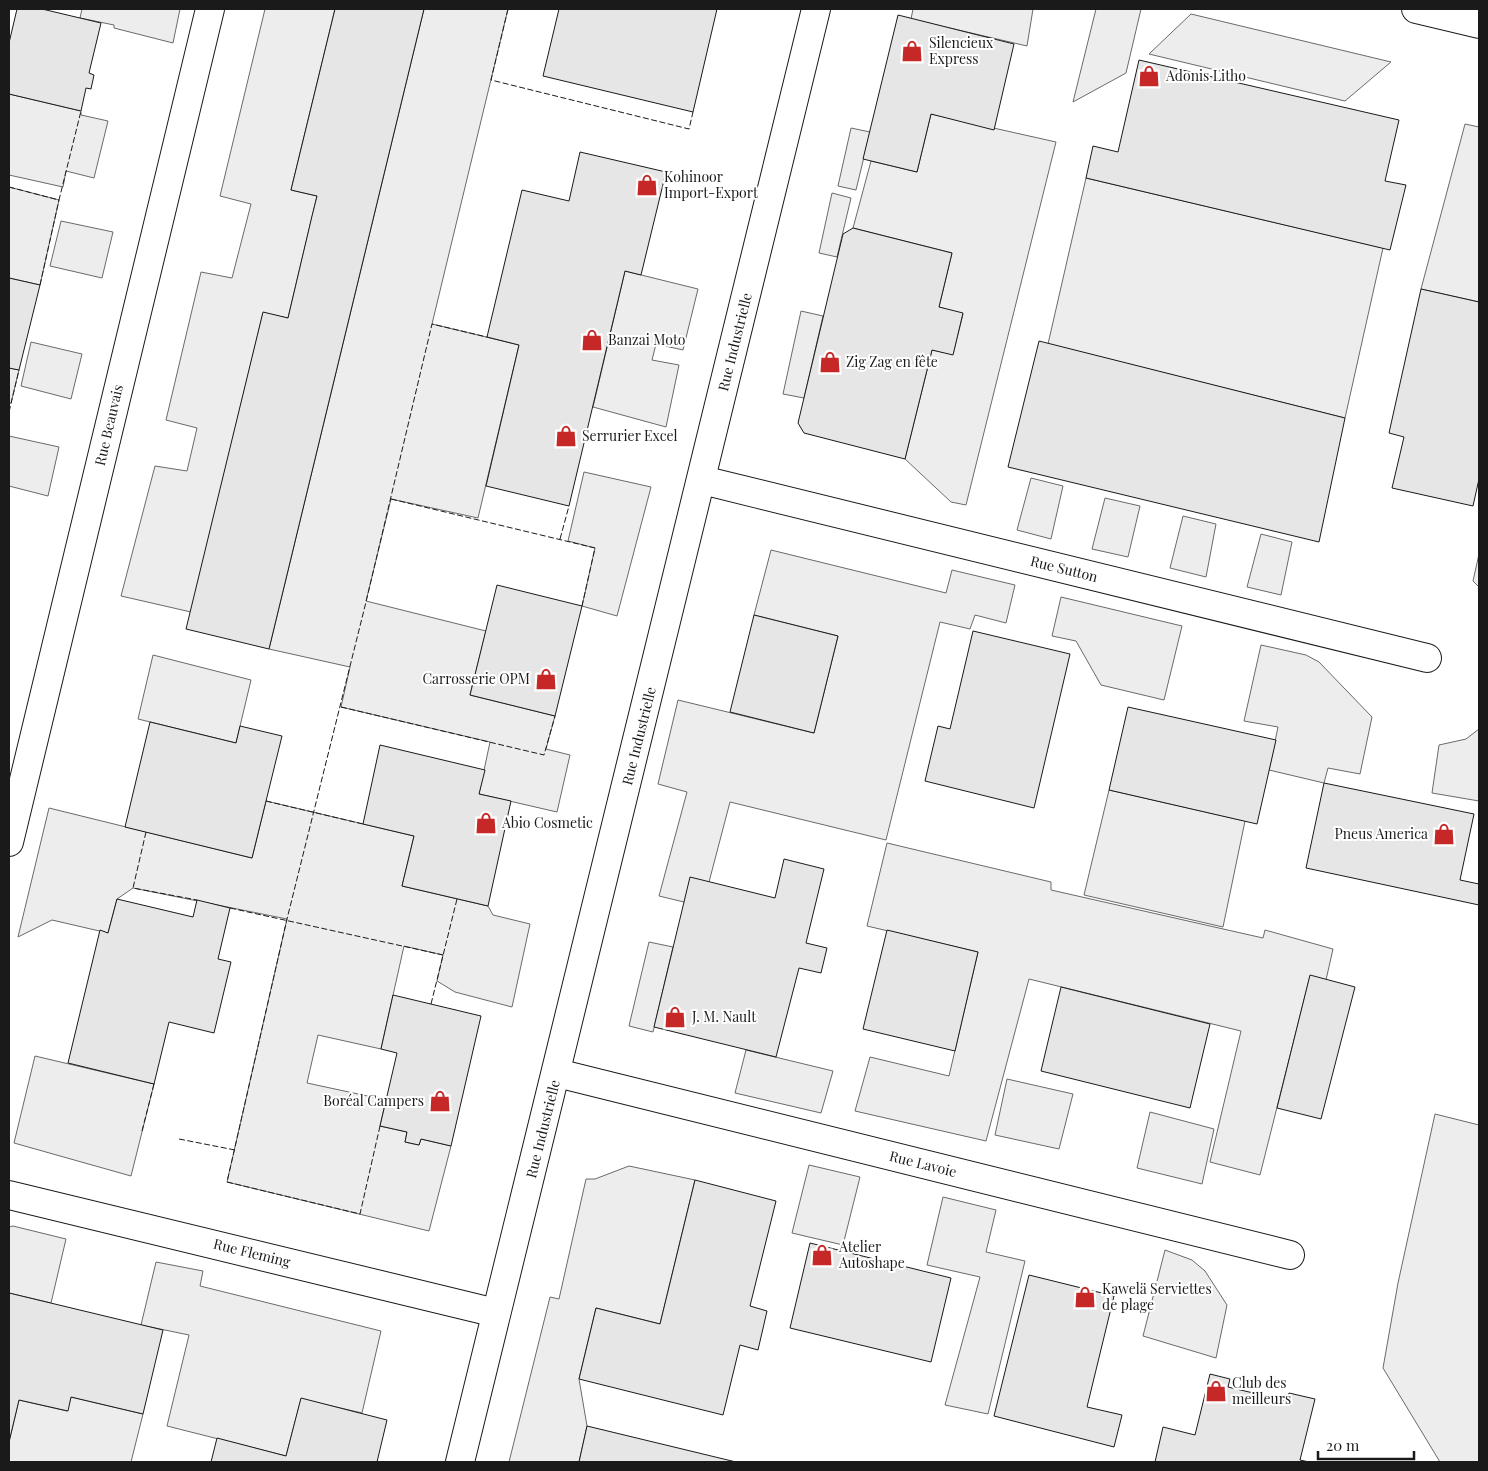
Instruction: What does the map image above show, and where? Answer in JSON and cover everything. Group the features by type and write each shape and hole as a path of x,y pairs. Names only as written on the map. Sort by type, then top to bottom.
{"street":[{"name":"Rue Beauvais","path":"9,842 210,9"},
{"name":"Rue Industrielle","path":"460,1462 557,1073 816,9"},
{"path":"1416,9 1479,24"},
{"name":"Rue Sutton","path":"702,480 1427,658"},
{"name":"Rue Lavoie","path":"557,1073 1290,1254"},
{"name":"Rue Fleming","path":"9,1195 496,1313"}],"shaded area":[{"path":"82,9 180,9 173,43 114,28 114,25 80,18"},
{"path":"265,9 335,9 291,190 317,196 288,318 263,313 191,612 121,596 155,466 187,471 197,428 166,420 201,272 232,278 251,204 220,196"},
{"path":"424,9 508,9 432,324 519,345 478,518 391,499 366,601 486,631 470,695 555,716 546,749 570,755 557,812 479,794 490,742 341,707 350,667 269,649"},
{"path":"913,9 1033,9 1027,46 911,19"},
{"path":"1096,9 1141,9 1126,73 1073,102"},
{"path":"1191,14 1391,62 1345,101 1149,54"},
{"path":"9,94 81,111 81,115 108,121 94,178 66,171 63,187 9,175"},
{"path":"931,114 1056,142 966,505 951,502 905,459 932,350 953,354 963,314 939,307 952,253 853,228 871,161 917,172"},
{"path":"1465,124 1479,127 1479,302 1421,289"},
{"path":"851,128 870,132 856,190 838,186"},
{"path":"1086,178 1383,248 1345,418 1048,344"},
{"path":"9,187 59,200 40,285 9,278"},
{"path":"832,193 851,198 837,257 819,253"},
{"path":"61,221 113,232 102,278 50,266"},
{"path":"625,271 698,289 683,350 656,344 652,360 679,365 666,427 593,407"},
{"path":"801,311 823,316 804,398 783,394"},
{"path":"31,342 82,354 71,399 21,386"},
{"path":"9,368 19,370 11,403 9,402"},
{"path":"9,436 59,447 48,496 9,486"},
{"path":"584,472 651,487 617,616 582,606 595,548 568,541"},
{"path":"1031,478 1063,486 1051,539 1017,530"},
{"path":"1105,498 1140,506 1128,557 1092,549"},
{"path":"1183,516 1216,524 1206,577 1170,568"},
{"path":"1261,534 1292,542 1281,595 1247,587"},
{"path":"771,550 946,593 952,570 1015,585 1006,623 975,615 970,629 940,622 886,840 730,802 709,882 684,902 659,896 687,792 658,784 678,700 814,733 838,636 754,615"},
{"path":"1479,554 1479,587 1473,581"},
{"path":"1061,597 1182,626 1164,700 1101,685 1076,641 1052,636"},
{"path":"1261,645 1306,655 1319,662 1372,717 1360,774 1328,768 1324,783 1269,770 1278,727 1244,721"},
{"path":"153,655 251,680 236,743 138,719"},
{"path":"1479,729 1479,801 1432,793 1439,745 1466,739"},
{"path":"1109,790 1245,821 1223,927 1084,895"},
{"path":"266,801 414,836 402,886 488,906 493,915 530,924 512,1007 455,992 437,981 443,955 404,946 381,1049 318,1035 307,1083 386,1100 380,1126 407,1132 405,1142 419,1145 421,1139 451,1146 429,1231 227,1182 287,919 133,888 117,899 108,933 52,920 18,937 49,808 252,858"},
{"path":"887,843 1051,882 1051,890 1263,938 1265,930 1333,949 1326,980 1310,976 1260,1175 1210,1162 1241,1031 1029,979 986,1141 855,1111 870,1057 949,1076 978,952 867,926"},
{"path":"649,942 673,947 653,1032 629,1026"},
{"path":"746,1050 833,1071 821,1113 735,1093"},
{"path":"35,1056 154,1084 131,1176 14,1143"},
{"path":"1007,1079 1073,1094 1059,1149 995,1135"},
{"path":"1150,1112 1214,1129 1202,1184 1137,1168"},
{"path":"1435,1114 1479,1125 1479,1462 1440,1462 1383,1368 1398,1283"},
{"path":"809,1165 860,1177 843,1245 792,1233"},
{"path":"629,1166 695,1180 660,1324 596,1308 579,1379 587,1426 579,1462 509,1462 550,1297 559,1299 586,1179 595,1179"},
{"path":"943,1197 996,1210 986,1252 1025,1261 988,1414 945,1405 980,1277 927,1265"},
{"path":"13,1226 66,1239 51,1303 9,1293 9,1227"},
{"path":"1165,1250 1192,1260 1205,1271 1227,1305 1216,1358 1143,1336"},
{"path":"156,1262 203,1271 200,1286 381,1331 362,1413 301,1399 286,1456 167,1426 189,1335 141,1325"},
{"path":"71,1397 143,1414 131,1462 9,1462 9,1442 19,1400 67,1411"}],"building":[{"path":"17,9 42,9 101,23 89,73 94,75 91,89 86,88 81,111 9,94 9,43"},
{"path":"335,9 424,9 269,649 186,629 263,312 288,318 317,196 291,190"},
{"path":"559,9 717,9 693,112 543,76"},
{"path":"898,15 1014,44 994,130 931,114 917,172 863,159"},
{"path":"1139,60 1399,120 1385,181 1406,185 1390,250 1086,178 1093,146 1118,152"},
{"path":"580,152 666,172 641,275 625,271 569,506 486,486 519,345 487,337 522,190 569,201"},
{"path":"853,228 952,253 939,307 963,313 953,355 932,350 905,459 804,433 798,423 843,234"},
{"path":"9,278 40,285 19,370 9,368"},
{"path":"1421,289 1479,302 1479,479 1473,506 1392,488 1404,437 1389,433"},
{"path":"1039,341 1345,418 1319,542 1008,467"},
{"path":"497,585 582,606 555,716 470,695"},
{"path":"754,615 838,636 814,733 730,712"},
{"path":"973,631 1070,654 1034,808 925,781 938,726 950,729"},
{"path":"1128,707 1276,740 1257,824 1109,790"},
{"path":"150,722 236,743 240,726 282,736 252,858 125,827"},
{"path":"380,745 485,770 479,794 511,801 488,906 402,886 414,836 363,824"},
{"path":"1324,783 1474,814 1460,880 1479,884 1479,905 1306,868"},
{"path":"784,859 824,869 806,943 827,948 821,973 799,968 776,1057 654,1027 690,877 775,898"},
{"path":"117,899 193,917 197,900 230,908 218,959 231,962 214,1033 169,1022 154,1084 68,1063 100,930 108,933"},
{"path":"887,930 978,952 955,1051 863,1029"},
{"path":"1310,975 1355,987 1321,1119 1277,1108"},
{"path":"1061,987 1210,1024 1190,1108 1041,1071"},
{"path":"393,995 481,1016 451,1146 421,1139 419,1145 405,1142 407,1132 380,1126 397,1053 381,1049"},
{"path":"695,1180 776,1201 750,1306 767,1311 758,1350 740,1345 723,1415 579,1379 596,1308 660,1324"},
{"path":"810,1243 951,1278 931,1362 790,1328"},
{"path":"1029,1275 1114,1296 1087,1407 1122,1415 1114,1447 994,1416"},
{"path":"9,1293 163,1330 143,1414 71,1397 68,1411 19,1400 9,1442"},
{"path":"1210,1374 1230,1379 1228,1387 1287,1401 1289,1393 1315,1399 1300,1460 1309,1462 1155,1462 1163,1427 1195,1435"},
{"path":"301,1398 387,1420 377,1462 211,1462 217,1438 286,1456"},
{"path":"587,1426 736,1462 579,1462"}],"fence":[{"path":"508,9 491,80 689,129 693,112"},
{"path":"9,187 59,200 81,111"},
{"path":"40,285 59,200"},
{"path":"380,1126 360,1214 227,1182 287,919 366,602 432,324 487,337"},
{"path":"9,412 19,370"},
{"path":"391,499 595,548 582,606"},
{"path":"560,539 569,506"},
{"path":"341,707 544,755 555,716"},
{"path":"266,801 363,824"},
{"path":"146,832 133,888 197,900"},
{"path":"431,1004 457,899"},
{"path":"230,908 443,955"},
{"path":"142,1131 154,1084"},
{"path":"179,1139 235,1150"}],"place":[{"name":"Silencieux Express","path":"912,51"},
{"name":"Adonis Litho","path":"1149,76"},
{"name":"Kohinoor Import-Export","path":"647,185"},
{"name":"Banzai Moto","path":"592,340"},
{"name":"Zig Zag en fête","path":"830,362"},
{"name":"Serrurier Excel","path":"566,436"},
{"name":"Carrosserie OPM","path":"546,679"},
{"name":"Abio Cosmetic","path":"486,823"},
{"name":"Pneus America","path":"1444,834"},
{"name":"J. M. Nault","path":"675,1017"},
{"name":"Boréal Campers","path":"440,1101"},
{"name":"Atelier Autoshape","path":"822,1255"},
{"name":"Kawelä Serviettes de plage","path":"1085,1297"},
{"name":"Club des meilleurs","path":"1216,1391"}]}
